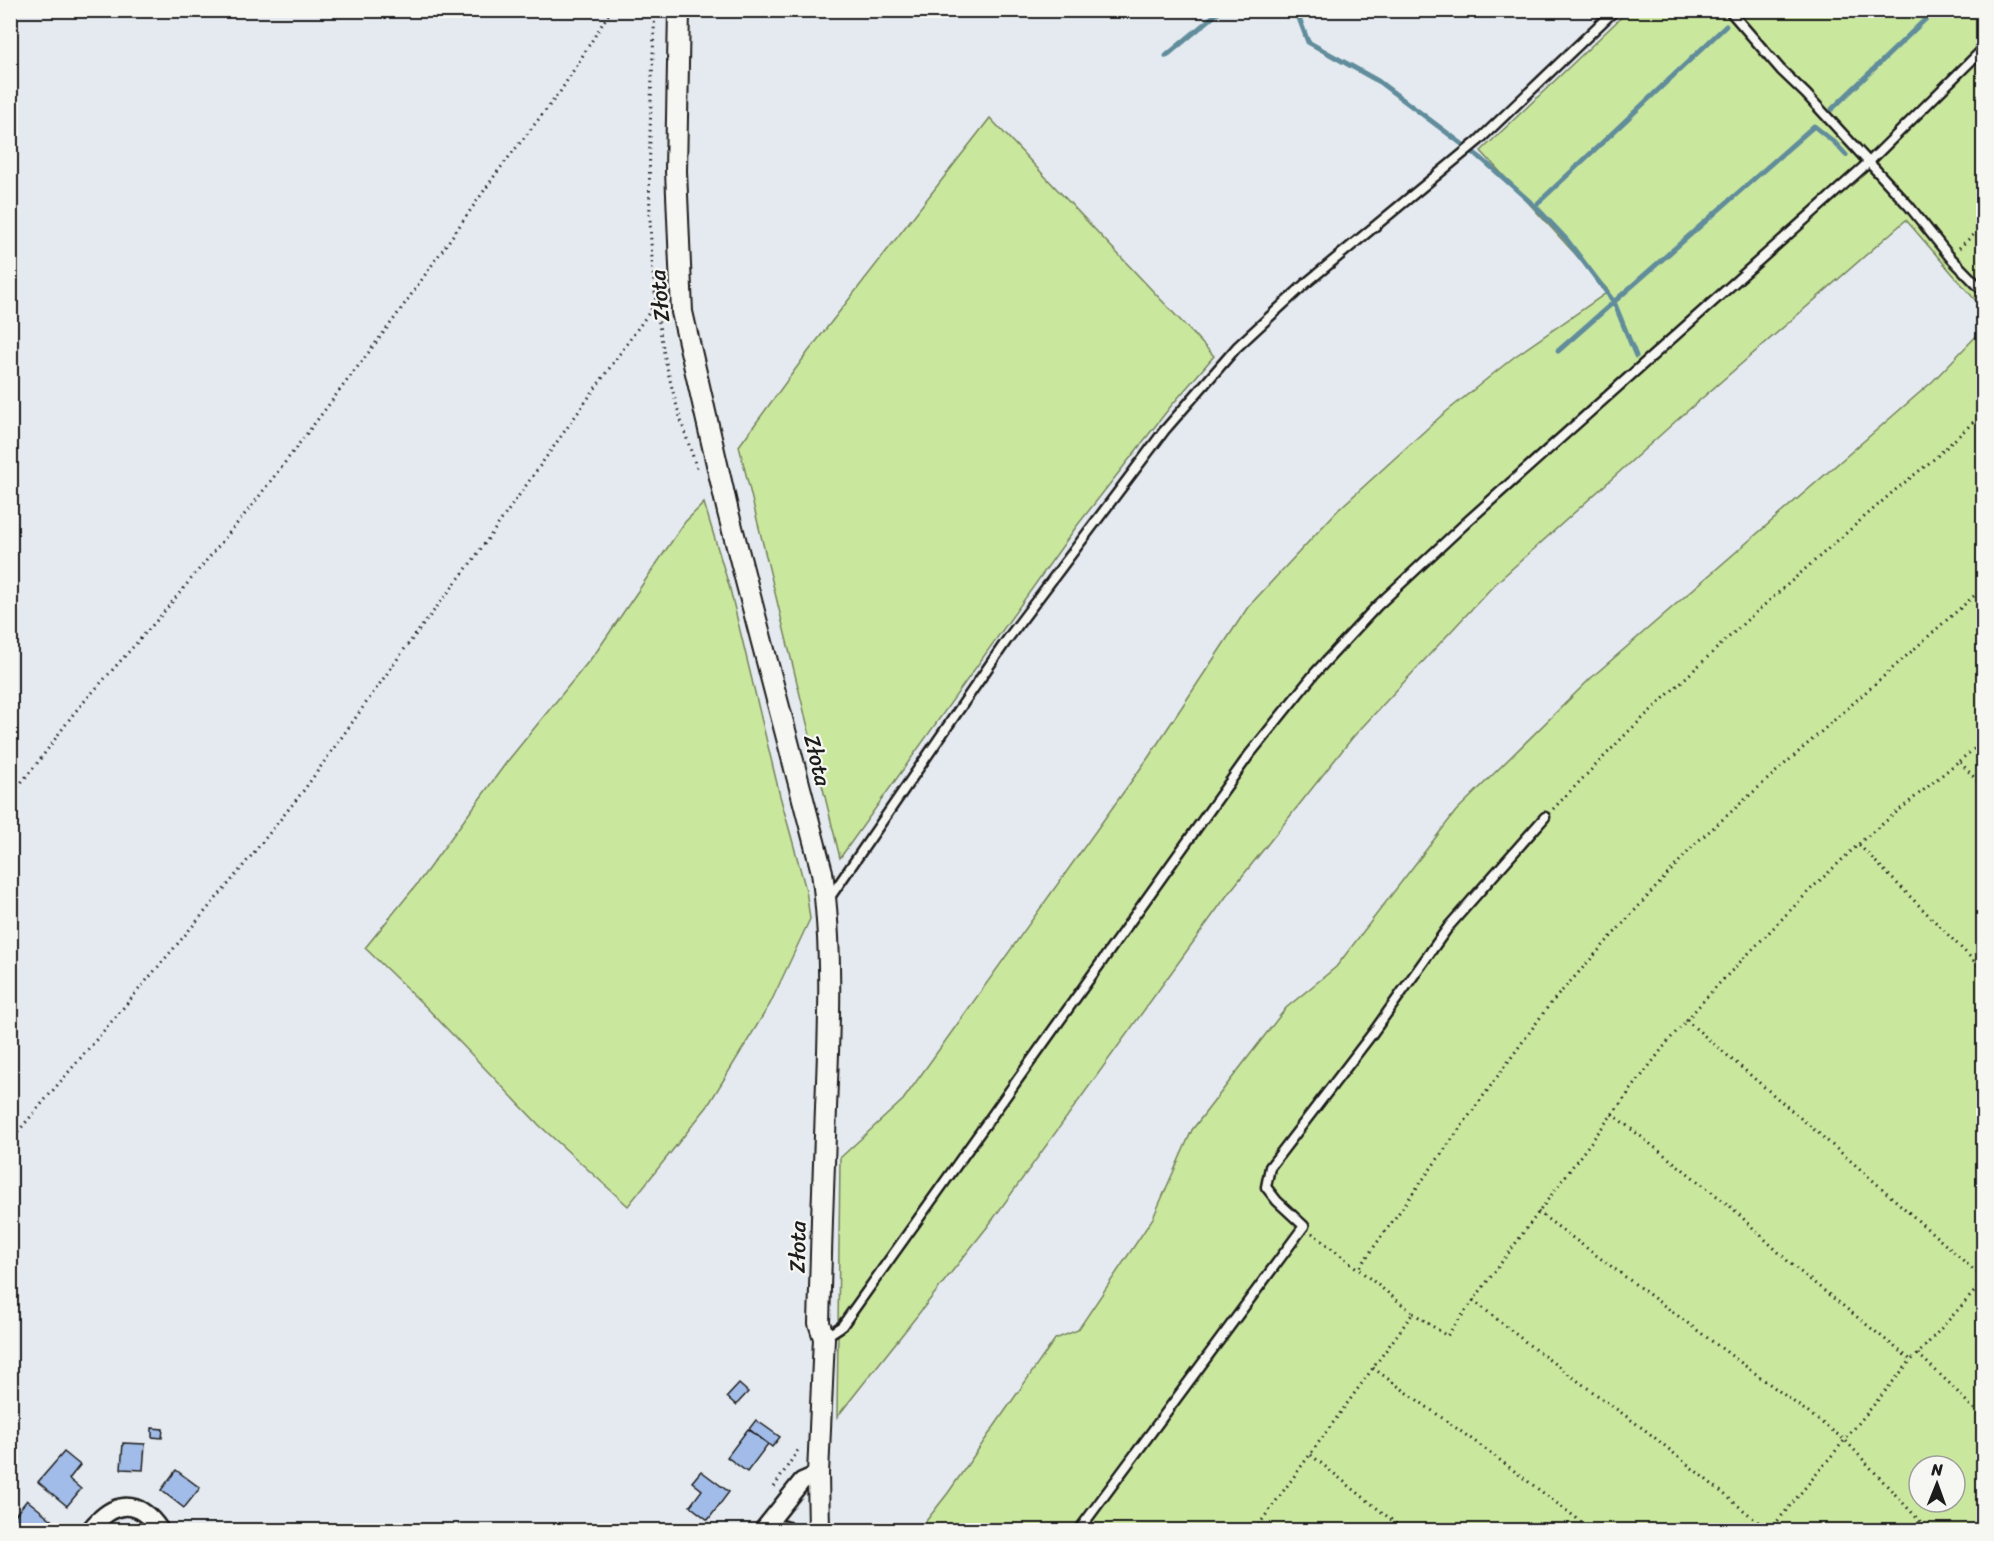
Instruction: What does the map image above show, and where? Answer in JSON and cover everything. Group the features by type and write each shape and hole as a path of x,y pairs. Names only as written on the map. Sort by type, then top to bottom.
{"street":[{"name":"Złota","path":"679,10 676,171 682,312 728,512 822,872 826,903 830,974 821,1220 819,1323 824,1338 818,1474 819,1530"},
{"path":"764,1529 802,1481 818,1474"},
{"path":"90,1530 116,1508 129,1506 142,1510 151,1517 160,1530"},
{"path":"764,1529 785,1530"}],"lane":[{"path":"826,903 1009,637 1164,431 1237,347 1305,284 1478,141 1615,10"},
{"path":"1730,10 1781,70 1909,206 1950,257 1983,292"},
{"path":"824,1338 842,1326 1249,754 1315,673 1377,606 1469,520 1868,163 1983,48"},
{"path":"1079,1530 1304,1226 1266,1188 1270,1167 1372,1034 1449,926 1545,817"}],"path":[{"path":"10,796 74,713 158,619 254,504 394,319 498,171 560,92 611,10"},
{"path":"655,10 650,194 654,276 665,357 683,429 699,474"},
{"path":"1950,257 1983,225"},
{"path":"10,1141 231,881 304,790 657,304 680,281"},
{"path":"1545,817 1629,731 1746,621 1934,459 1983,412"},
{"path":"1358,1269 1550,1004 1696,843 1983,587"},
{"path":"1304,1226 1413,1313 1447,1336 1612,1114 1686,1020 1811,889 1859,845 1983,741"},
{"path":"1959,761 1983,788"},
{"path":"1859,845 1983,971"},
{"path":"1473,1300 1533,1348 1649,1433 1769,1530 1911,1360 1983,1280 1860,1169 1686,1020"},
{"path":"1612,1114 1731,1207 1792,1266 1911,1360"},
{"path":"1538,1212 1845,1440 1928,1530"},
{"path":"1255,1530 1413,1313"},
{"path":"1918,1354 1983,1420"},
{"path":"1373,1368 1592,1530"},
{"path":"783,1506 773,1496 773,1487 802,1444"},
{"path":"1311,1455 1404,1530"}],"green space":[{"path":"1628,11 1983,11 1983,309 1906,220 1677,420 1494,585 1353,737 1228,894 988,1226 837,1417 840,1158 903,1100 1148,758 1248,607 1338,510 1441,416 1514,357 1609,291 1481,151"},
{"path":"990,118 1214,356 1171,406 1076,527 840,858 739,446 808,352"},
{"path":"1983,329 1983,1530 919,1530 948,1493 1055,1339 1078,1330 1153,1218 1192,1130 1286,1008 1336,967 1456,811 1592,677 1933,381"},
{"path":"704,503 730,589 780,796 806,890 810,919 770,1004 707,1107 628,1206 539,1125 426,1007 365,948 418,883 506,763 597,651 685,522"}],"building":[{"path":"739,1384 748,1392 736,1405 727,1397"},
{"path":"756,1420 780,1437 772,1447 749,1429"},
{"path":"152,1428 163,1429 162,1438 152,1437"},
{"path":"748,1429 768,1444 747,1472 727,1457"},
{"path":"123,1443 145,1444 143,1470 121,1469"},
{"path":"64,1452 80,1465 69,1479 81,1489 67,1506 38,1482"},
{"path":"176,1470 200,1488 184,1508 161,1490"},
{"path":"701,1471 729,1492 708,1520 690,1506 702,1490 692,1482"},
{"path":"27,1500 57,1524 51,1530 41,1525 37,1530 23,1530 11,1520"}],"waterway":[{"path":"1166,56 1221,10"},
{"path":"1296,10 1308,42 1378,81 1482,159 1536,207 1567,240 1614,302 1636,356"},
{"path":"1739,14 1742,10"},
{"path":"1832,109 1935,10"},
{"path":"1538,203 1726,26"},
{"path":"1558,351 1814,126 1846,155"}]}
